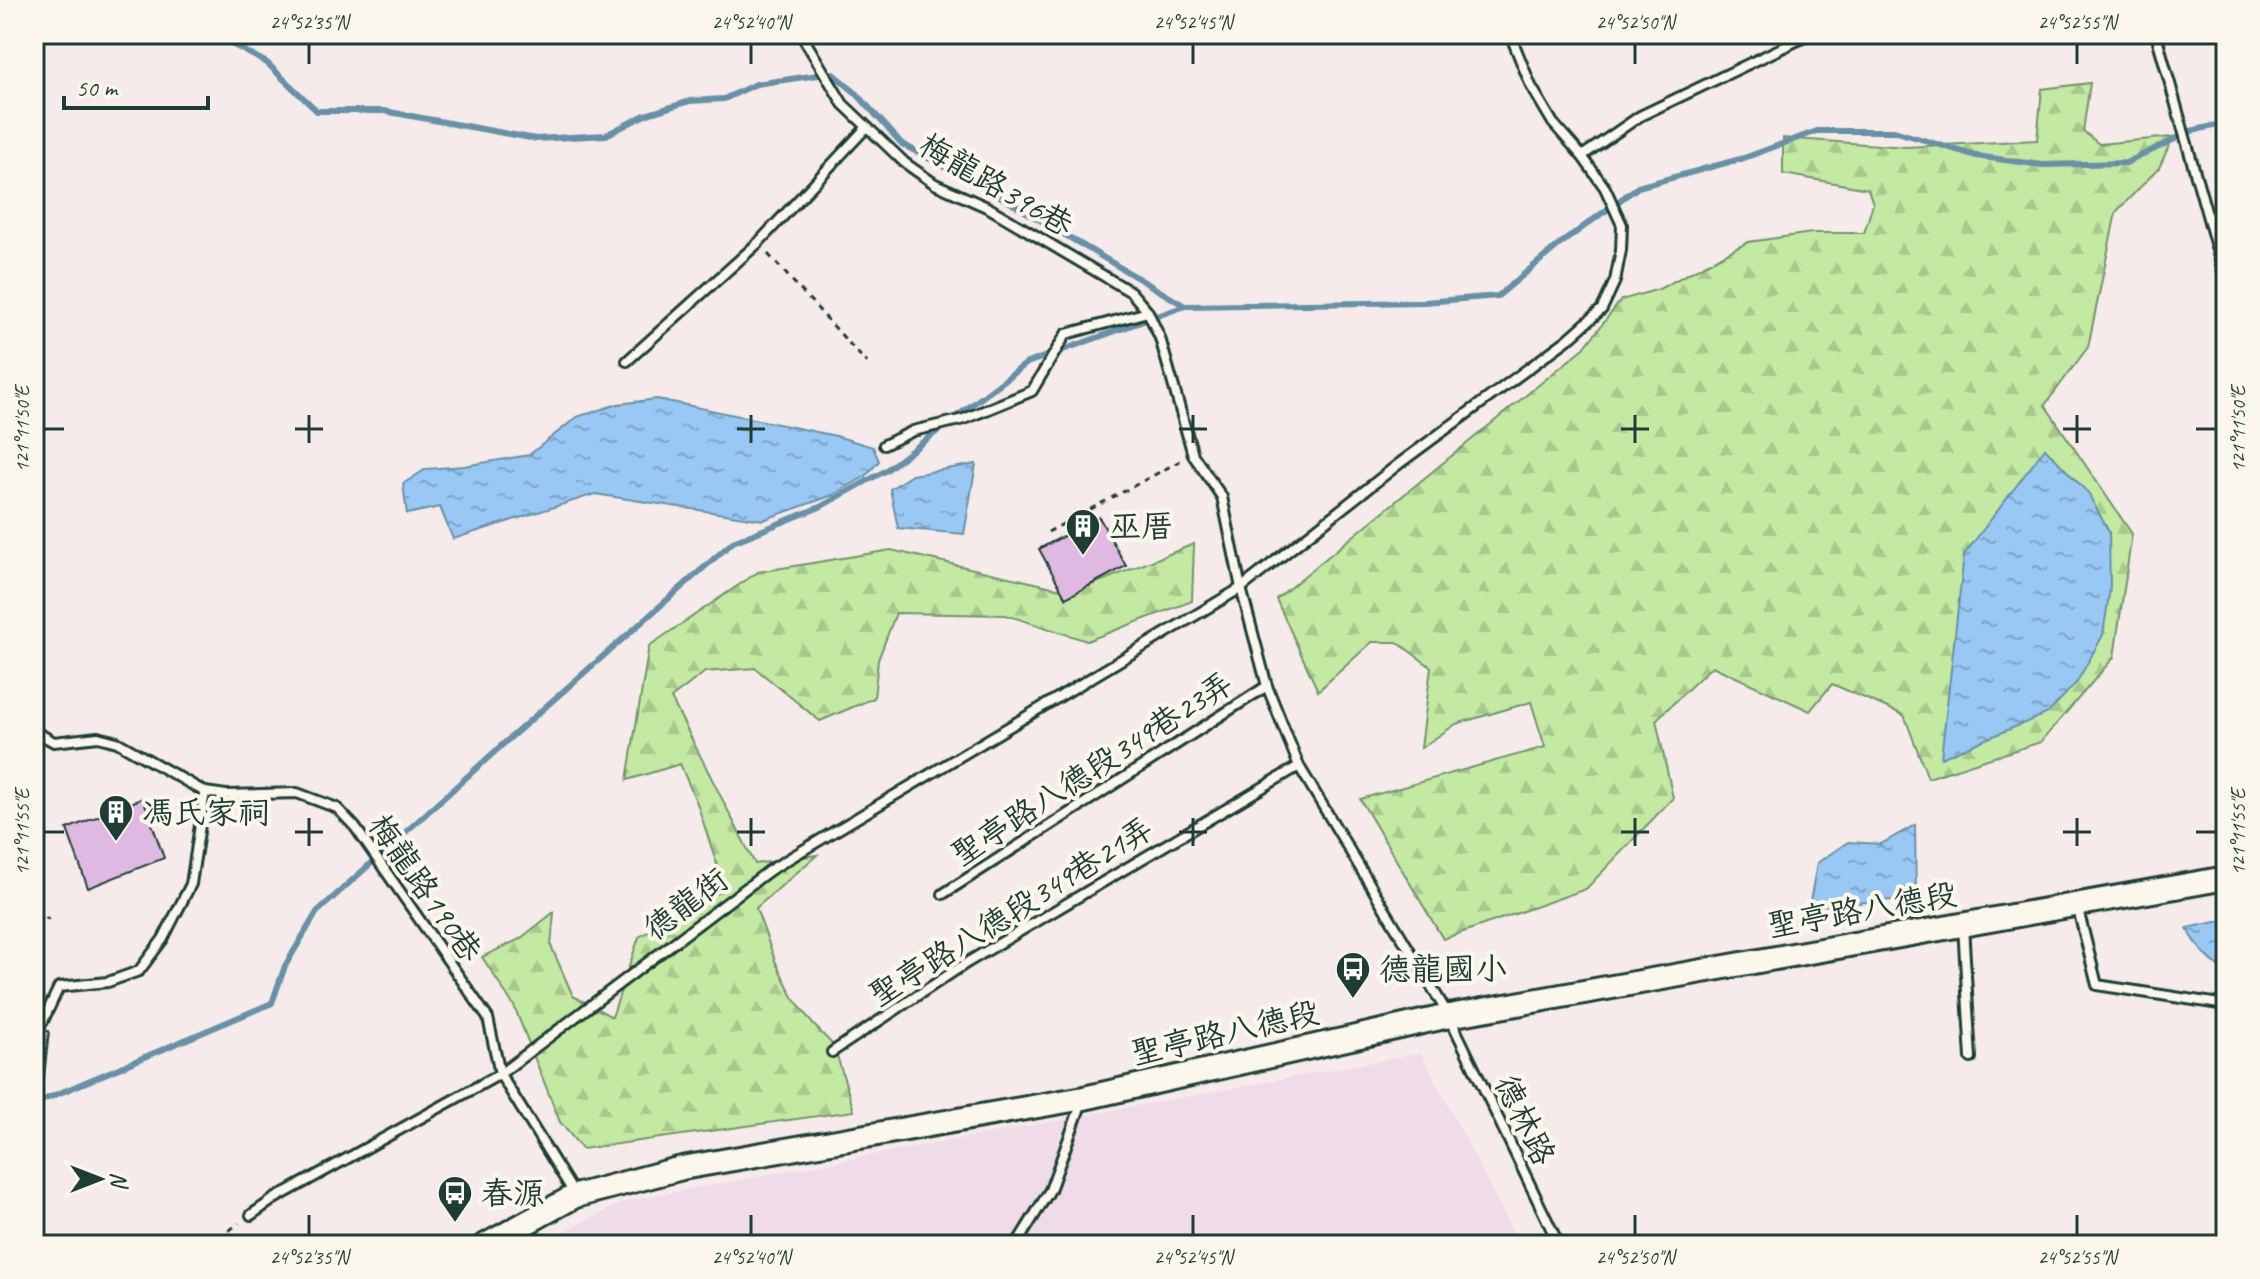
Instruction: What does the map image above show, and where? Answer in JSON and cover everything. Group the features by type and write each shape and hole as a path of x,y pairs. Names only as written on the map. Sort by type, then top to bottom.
{"street":[{"name":"聖亭路八德段","path":"486,1245 575,1196 682,1168 1084,1098 1449,1016 2226,878"}],"lane":[{"name":"梅龍路396巷","path":"801,34 843,104 905,163 935,184 989,208 1131,292 1148,312 1160,338 1193,455 1222,497 1241,588 1267,686 1299,766"},
{"name":"德龍街","path":"251,1215 274,1199 500,1074 770,870 1241,588 1400,463 1567,340 1602,309 1615,281 1622,225 1605,188 1553,123 1531,86 1510,34"},
{"path":"1582,156 1640,116 1811,34"},
{"path":"2156,34 2226,282"},
{"path":"627,361 758,243 866,128"},
{"path":"884,445 913,431 964,419 1032,391 1066,334 1148,312"},
{"name":"聖亭路八德段349巷23弄","path":"943,894 1267,686"},
{"name":"梅龍路190巷","path":"34,731 54,742 98,737 117,742 205,792 226,795 297,793 337,808 355,827 488,1018 500,1074 575,1196"},
{"name":"德林路","path":"1299,766 1449,1016 1559,1245"},
{"name":"聖亭路八德段349巷21弄","path":"832,1052 968,962 1299,766"},
{"path":"42,1023 59,987 108,982 139,971 163,939 191,884 205,792"},
{"path":"2077,905 2097,985 2226,1005"},
{"path":"1963,925 1971,1058"},
{"path":"1016,1245 1050,1190 1084,1098"}],"path":[{"path":"758,243 867,363"},
{"path":"1048,532 1193,455"},
{"path":"34,914 49,919"},
{"path":"210,1245 251,1215"}],"shaded area":[{"path":"1421,1053 1520,1245 536,1245 626,1201"}],"green space":[{"path":"2090,83 2083,131 2099,144 2173,137 2159,168 2116,212 2088,347 2045,405 2132,534 2114,657 2041,742 1928,778 1904,715 1832,684 1810,711 1712,666 1656,720 1673,798 1586,889 1443,939 1360,799 1545,747 1531,702 1456,724 1421,748 1431,667 1397,642 1372,642 1318,691 1276,599 1584,348 1621,300 1659,289 1748,242 1812,233 1864,233 1873,204 1868,189 1783,174 1783,138 1906,147 2037,140 2042,89"},
{"path":"1194,544 1192,601 1087,641 1006,615 896,613 878,660 874,698 820,721 755,668 705,672 671,698 755,864 817,855 756,908 776,963 793,997 834,1046 854,1111 582,1149 560,1122 514,1006 482,957 520,939 554,912 551,946 573,996 612,1017 639,937 725,889 697,803 680,764 627,780 649,646 758,572 891,550 1074,592"}],"water":[{"path":"657,399 836,436 873,447 879,461 866,476 833,495 763,520 595,494 453,539 440,507 407,514 403,484 426,469 529,455 577,417 618,404"},
{"path":"2045,448 2088,493 2109,532 2110,588 2103,635 2077,682 2048,713 1941,758 1964,555"},
{"path":"976,464 964,534 898,528 890,489 912,475"},
{"path":"1915,825 1916,898 1809,907 1817,863 1848,842 1881,844"},
{"path":"2226,920 2226,972 2204,953 2187,928"}],"building":[{"name":"巫厝","path":"1099,517 1126,566 1066,598 1039,549"},
{"name":"馮氏家祠","path":"143,798 164,858 88,888 67,829"},
{"path":"34,1029 49,1031 44,1077 34,1076"}],"waterway":[{"path":"213,34 267,63 317,111 384,111 536,139 606,135 645,115 690,101 724,99 756,84 832,73 856,93 902,144 996,194 1185,306"},
{"path":"34,1104 272,1003 285,966 317,912 733,542 820,507 885,471 1027,363 1185,306 1425,302 1498,296 1560,244 1638,187 1744,158 1817,131 1894,131 1976,156 2042,165 2126,163 2191,131 2226,123"}],"place":[{"name":"巫厝","path":"1083,557"},
{"name":"馮氏家祠","path":"116,843"},
{"name":"德龍國小","path":"1353,1000"},
{"name":"春源","path":"455,1224"}]}
